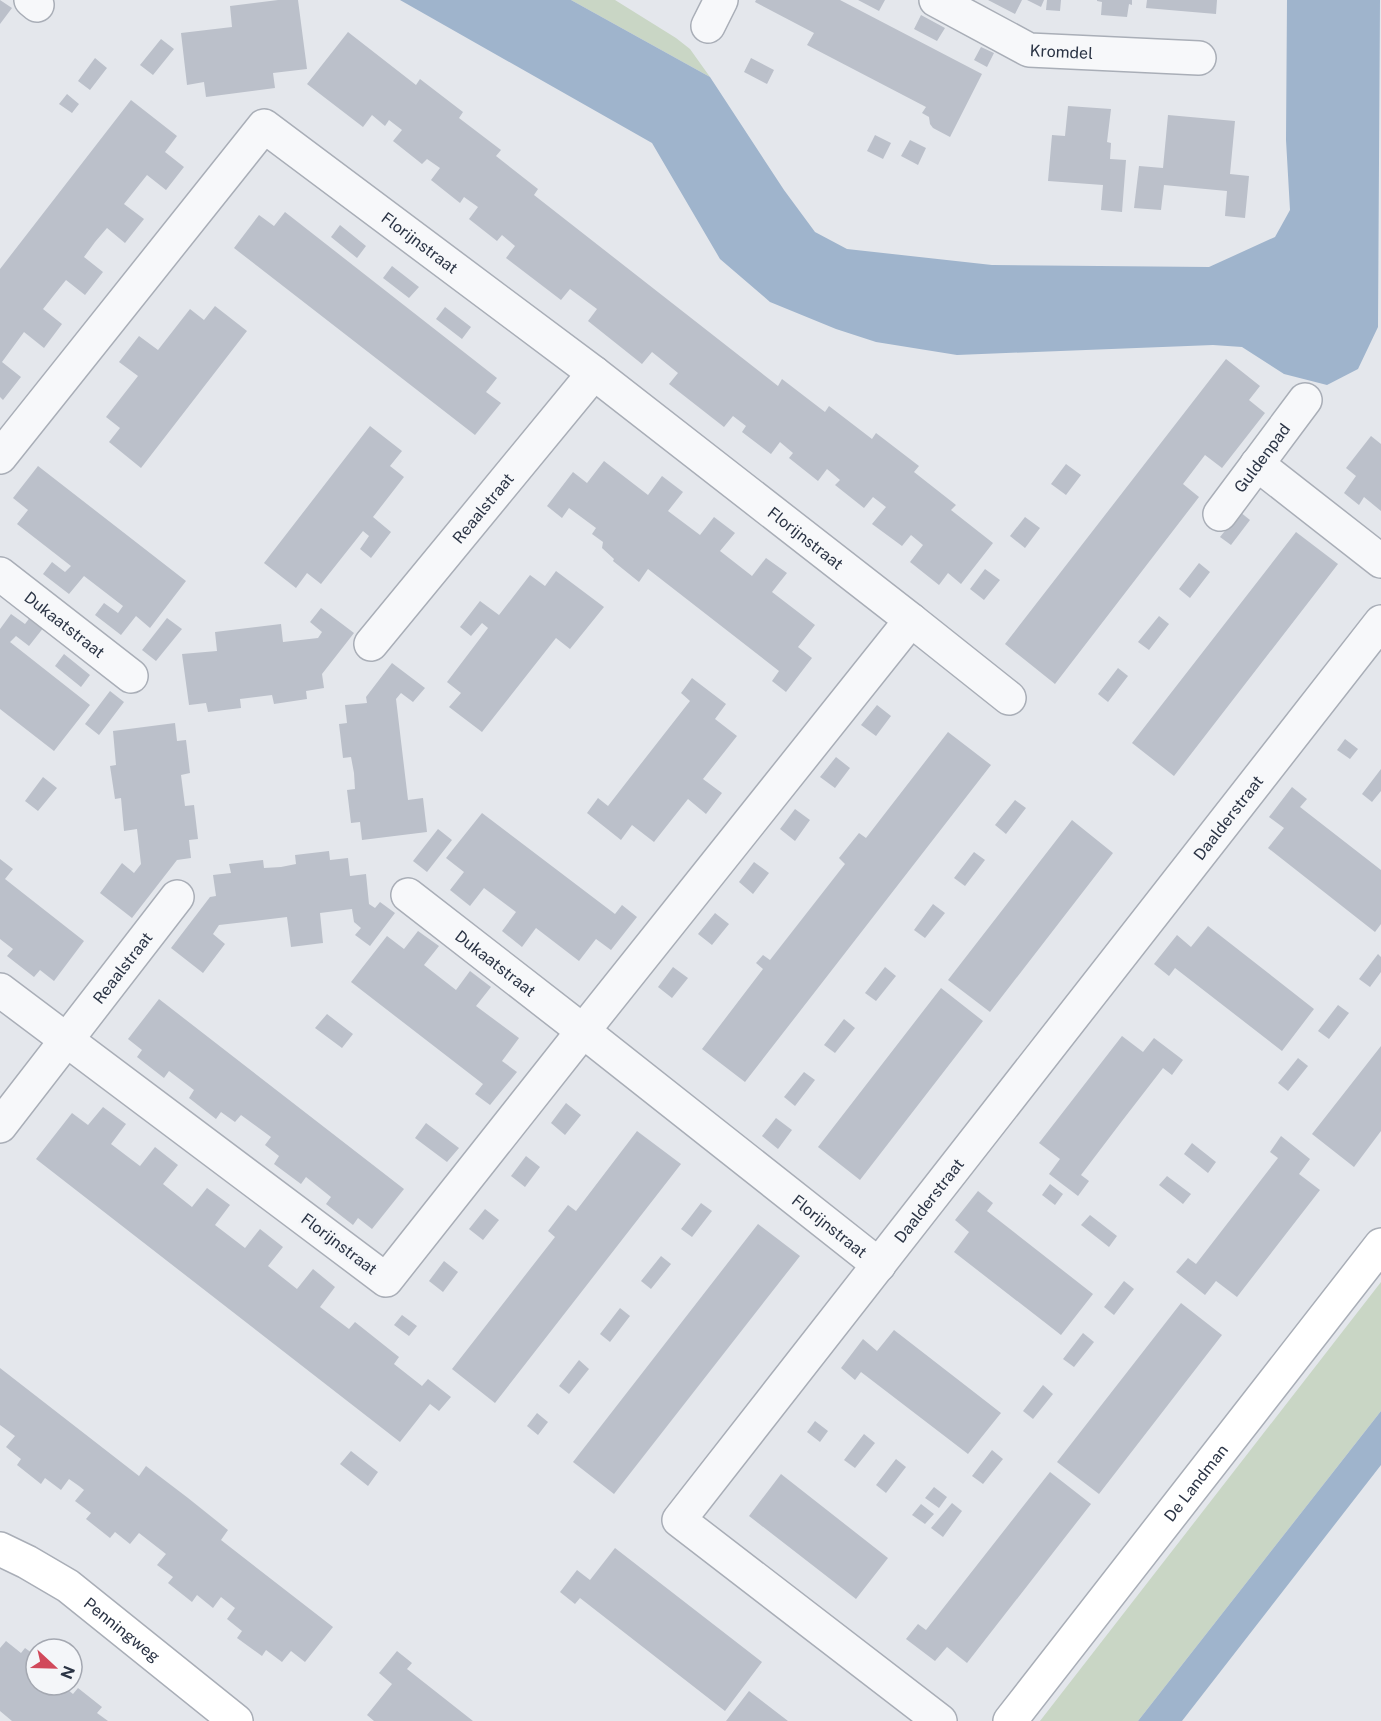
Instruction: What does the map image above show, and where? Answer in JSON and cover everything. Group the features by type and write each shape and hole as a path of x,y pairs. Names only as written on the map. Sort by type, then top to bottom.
{"street":[{"name":"Kromdel","path":"936,0 1029,50 1199,58"},
{"name":"Florijnstraat","path":"0,458 264,126 594,373 1009,698"},
{"name":"Reaalstraat","path":"371,644 594,373"},
{"name":"Guldenpad","path":"1220,514 1305,400"},
{"path":"1257,464 1381,561"},
{"name":"Dukaatstraat","path":"0,574 131,676"},
{"name":"Florijnstraat","path":"0,990 386,1280 582,1030 911,620"},
{"name":"Daalderstraat","path":"940,1721 680,1520 1381,622"},
{"name":"Dukaatstraat","path":"408,895 582,1030"},
{"name":"Reaalstraat","path":"66,1039 177,897"},
{"name":"Florijnstraat","path":"582,1030 879,1265"},
{"path":"0,1126 66,1039"},
{"name":"De Landman","path":"1010,1721 1381,1245"},
{"name":"Penningweg","path":"0,1549 68,1586 236,1721"}],"green space":[{"path":"571,0 615,0 690,49 710,77"},
{"path":"1381,1282 1381,1411 1138,1721 1040,1721"}],"water":[{"path":"400,0 571,0 710,77 784,190 815,232 847,249 992,265 1209,267 1275,237 1290,210 1286,140 1287,0 1380,0 1378,327 1358,369 1327,385 1284,374 1242,347 1213,345 957,355 876,342 836,329 770,302 720,259 652,143"},
{"path":"1381,1411 1381,1465 1182,1721 1138,1721"}],"building":[{"path":"0,0 12,8 0,24"},
{"path":"298,0 307,69 273,73 275,88 206,97 204,82 187,85 181,33 232,27 230,6"},
{"path":"756,0 840,0 982,74 950,137 933,128 929,117 922,113 926,107 807,45 814,33 755,2"},
{"path":"858,0 885,0 879,11"},
{"path":"988,0 1022,0 1015,14"},
{"path":"1027,0 1044,0 1041,7"},
{"path":"1047,0 1061,0 1060,11 1046,10"},
{"path":"1097,0 1132,0 1132,5 1129,4 1127,17 1101,15 1102,2"},
{"path":"1147,0 1217,0 1216,14 1146,8"},
{"path":"921,15 945,28 937,41 914,29"},
{"path":"348,32 416,85 420,79 463,112 459,118 501,150 496,156 538,189 534,195 778,386 782,379 825,412 829,406 872,439 876,433 919,466 914,472 956,505 951,510 993,543 961,584 948,573 939,585 910,562 923,545 911,535 902,546 872,524 886,507 873,497 864,508 835,485 840,480 827,469 818,481 789,458 793,453 780,442 771,454 742,432 746,426 733,416 724,427 669,384 678,373 652,352 642,364 588,321 597,309 570,289 561,300 506,258 515,246 502,235 497,241 469,219 478,207 464,197 460,203 431,180 440,168 427,159 422,164 393,141 402,130 389,120 385,126 372,115 363,127 307,84"},
{"path":"161,39 174,49 153,75 140,65"},
{"path":"981,47 994,53 987,67 974,60"},
{"path":"95,58 107,68 90,90 78,81"},
{"path":"751,58 774,70 767,84 744,72"},
{"path":"67,94 79,104 72,113 59,104"},
{"path":"131,100 177,136 165,152 184,167 166,190 147,175 124,204 144,219 125,243 107,228 84,257 103,272 85,295 66,280 43,309 62,324 44,348 24,332 2,362 21,377 3,400 0,397 0,269"},
{"path":"1068,106 1111,109 1107,142 1111,143 1110,159 1126,160 1122,212 1101,210 1103,185 1048,181 1052,135 1065,136"},
{"path":"1168,115 1235,121 1230,174 1249,176 1245,218 1225,216 1227,191 1164,185 1161,210 1134,208 1139,166 1163,168"},
{"path":"875,135 891,143 883,159 867,151"},
{"path":"910,140 926,148 918,165 901,156"},
{"path":"285,212 497,378 486,392 501,403 475,435 234,248 259,215 274,226"},
{"path":"340,225 366,246 357,258 331,237"},
{"path":"392,266 419,287 409,298 383,278"},
{"path":"215,306 247,331 141,468 109,442 120,428 106,417 138,376 119,362 139,336 158,350 190,309 204,320"},
{"path":"445,307 471,327 462,339 436,319"},
{"path":"1226,359 1260,386 1249,400 1265,413 1222,468 1205,455 1183,484 1199,497 1055,684 1005,644"},
{"path":"370,426 402,451 390,466 404,477 373,517 391,532 371,558 360,549 369,536 363,531 321,584 307,573 296,588 264,563"},
{"path":"1371,436 1381,444 1381,511 1364,497 1359,505 1344,493 1356,476 1346,468"},
{"path":"604,461 648,495 662,476 683,492 668,511 700,535 714,517 735,533 720,551 752,576 766,558 787,573 772,592 815,625 798,647 812,658 786,692 772,681 779,671 648,569 639,582 613,561 614,559 602,548 603,542 592,534 596,528 569,508 562,518 547,506 573,472 587,483"},
{"path":"1066,464 1081,475 1066,495 1051,484"},
{"path":"38,466 186,581 150,628 136,616 121,635 95,615 104,603 118,613 123,606 84,576 69,594 43,574 52,562 65,572 71,566 17,524 28,510 13,498"},
{"path":"1240,512 1250,520 1231,545 1220,537"},
{"path":"1025,517 1040,528 1025,548 1010,536"},
{"path":"1296,532 1338,564 1174,776 1132,743"},
{"path":"1199,563 1210,572 1190,598 1179,589"},
{"path":"985,569 1000,580 984,600 970,589"},
{"path":"556,571 604,607 570,649 556,638 482,732 449,707 461,693 447,682 488,628 482,623 471,636 460,627 480,601 499,615 530,575 545,586"},
{"path":"321,608 354,633 322,674 324,688 306,691 307,699 274,704 272,695 240,699 241,708 208,712 206,703 189,705 182,654 217,651 215,632 281,624 283,642 318,638 322,632 310,622"},
{"path":"11,614 25,624 31,616 44,627 29,646 16,636 10,642 90,705 54,751 0,709 0,629"},
{"path":"1159,616 1169,624 1149,650 1138,642"},
{"path":"167,618 182,629 156,661 142,650"},
{"path":"64,654 90,675 81,687 55,666"},
{"path":"392,663 425,688 413,702 401,693 396,699 408,800 423,798 427,832 362,840 360,822 351,823 347,790 355,789 354,773 351,757 343,758 339,724 347,723 345,705 367,703 366,697"},
{"path":"1118,668 1128,676 1108,702 1098,694"},
{"path":"692,678 726,704 715,719 737,736 703,779 722,793 706,814 688,799 654,842 632,825 621,840 587,813 598,798 608,806 690,701 681,693"},
{"path":"110,691 124,702 99,735 85,724"},
{"path":"877,705 891,716 876,736 861,725"},
{"path":"175,723 177,741 186,740 190,773 181,775 185,806 194,805 198,839 189,840 191,858 177,860 132,918 100,893 122,863 134,873 141,864 137,829 124,831 121,798 115,799 110,766 116,765 113,731"},
{"path":"948,732 991,765 745,1082 702,1049 763,969 756,963 763,955 770,960 845,864 839,858 859,833 866,838"},
{"path":"1345,739 1358,749 1350,759 1337,750"},
{"path":"836,757 850,768 835,788 820,777"},
{"path":"1381,769 1381,791 1372,802 1362,794"},
{"path":"43,777 57,788 38,811 25,801"},
{"path":"1292,787 1307,799 1300,807 1381,870 1381,924 1375,932 1268,848 1284,828 1269,817"},
{"path":"1015,800 1026,808 1006,834 995,825"},
{"path":"795,809 810,820 795,841 780,829"},
{"path":"482,813 615,914 622,905 637,917 611,950 596,939 579,961 536,928 522,947 502,931 516,912 484,888 470,906 450,890 464,872 446,858"},
{"path":"1072,820 1113,853 990,1012 948,980"},
{"path":"438,829 452,840 427,872 413,861"},
{"path":"329,851 330,860 348,858 350,876 366,874 369,904 375,908 380,902 395,913 370,946 355,935 361,928 354,922 352,909 320,913 323,943 291,947 287,917 219,925 213,934 225,944 203,973 171,948 210,897 216,896 213,875 231,873 229,864 263,860 264,868 281,867 296,864 295,855"},
{"path":"974,852 985,860 965,886 954,878"},
{"path":"0,859 13,869 5,879 84,941 54,981 40,970 34,977 7,956 13,949 0,939"},
{"path":"754,862 769,873 753,894 739,882"},
{"path":"933,904 945,913 925,938 914,930"},
{"path":"715,913 729,924 712,945 698,934"},
{"path":"1208,926 1314,1009 1282,1051 1175,968 1169,976 1154,964 1177,935 1191,947"},
{"path":"418,931 439,946 424,965 456,990 470,971 491,987 476,1006 519,1038 502,1061 517,1072 490,1105 475,1094 483,1084 351,982 387,936 404,949"},
{"path":"1378,954 1381,957 1381,972 1370,987 1359,979"},
{"path":"673,967 688,978 672,998 658,987"},
{"path":"885,967 896,976 876,1001 865,993"},
{"path":"941,988 983,1021 860,1180 818,1147"},
{"path":"159,999 404,1189 372,1229 358,1218 353,1225 326,1204 331,1197 306,1177 301,1184 274,1164 279,1156 265,1145 271,1137 241,1115 235,1122 221,1112 216,1119 189,1098 194,1090 169,1071 164,1078 137,1057 142,1050 128,1039"},
{"path":"1338,1005 1349,1013 1329,1039 1318,1031"},
{"path":"327,1014 353,1034 342,1048 315,1028"},
{"path":"844,1019 855,1028 835,1053 824,1045"},
{"path":"1122,1036 1143,1052 1154,1038 1183,1060 1172,1075 1163,1068 1122,1121 1081,1175 1089,1181 1078,1196 1049,1174 1060,1159 1039,1143"},
{"path":"1381,1046 1381,1131 1354,1167 1312,1134"},
{"path":"1298,1058 1308,1066 1288,1091 1278,1083"},
{"path":"804,1072 815,1080 795,1106 784,1097"},
{"path":"566,1103 581,1115 565,1135 551,1123"},
{"path":"103,1107 126,1124 111,1144 140,1166 155,1147 178,1165 163,1184 192,1207 207,1188 230,1205 215,1225 245,1248 260,1229 283,1247 268,1266 297,1289 313,1269 335,1287 320,1307 349,1329 355,1322 399,1357 394,1364 422,1386 428,1379 451,1397 439,1411 430,1404 400,1442 36,1159 72,1113 88,1125"},
{"path":"776,1118 792,1130 778,1149 762,1136"},
{"path":"426,1123 459,1148 447,1162 415,1138"},
{"path":"637,1131 681,1164 495,1403 452,1369 555,1237 548,1231 568,1205 576,1211"},
{"path":"1281,1136 1310,1159 1299,1174 1320,1190 1237,1297 1216,1281 1205,1295 1176,1272 1188,1258 1196,1264 1278,1158 1270,1152"},
{"path":"1192,1143 1216,1162 1208,1173 1184,1154"},
{"path":"526,1156 540,1167 525,1187 511,1176"},
{"path":"1167,1176 1191,1194 1183,1204 1159,1185"},
{"path":"1050,1184 1063,1194 1055,1205 1042,1195"},
{"path":"978,1191 993,1203 987,1211 1093,1294 1061,1335 954,1252 969,1232 955,1220"},
{"path":"701,1203 712,1211 692,1237 681,1229"},
{"path":"485,1209 499,1220 483,1240 469,1229"},
{"path":"1090,1215 1117,1236 1109,1247 1081,1225"},
{"path":"758,1224 800,1256 614,1494 573,1462"},
{"path":"661,1256 671,1264 651,1289 641,1281"},
{"path":"444,1261 458,1272 443,1292 429,1281"},
{"path":"1124,1281 1134,1289 1114,1315 1104,1307"},
{"path":"1181,1303 1222,1335 1099,1494 1057,1462"},
{"path":"620,1308 630,1316 610,1342 600,1334"},
{"path":"402,1315 417,1326 409,1336 394,1325"},
{"path":"894,1330 1001,1413 968,1454 861,1372 855,1380 841,1368 863,1339 877,1351"},
{"path":"1083,1333 1094,1342 1074,1367 1063,1359"},
{"path":"579,1360 589,1369 569,1394 559,1386"},
{"path":"0,1368 139,1476 146,1466 188,1498 228,1530 221,1540 333,1627 305,1662 291,1651 282,1662 266,1650 262,1656 237,1638 242,1631 227,1619 235,1608 221,1597 213,1608 197,1595 192,1602 168,1583 173,1577 157,1565 166,1554 139,1533 130,1544 115,1532 110,1538 86,1519 91,1513 75,1501 84,1490 79,1486 69,1479 61,1490 45,1478 41,1484 17,1465 21,1459 6,1447 15,1436 0,1425"},
{"path":"1043,1385 1053,1394 1033,1419 1023,1411"},
{"path":"537,1413 548,1422 538,1435 527,1426"},
{"path":"815,1421 828,1431 820,1442 807,1432"},
{"path":"864,1434 875,1443 855,1468 844,1460"},
{"path":"992,1450 1003,1459 983,1484 972,1476"},
{"path":"351,1451 378,1472 368,1486 340,1464"},
{"path":"896,1459 906,1467 886,1493 876,1485"},
{"path":"1050,1472 1091,1504 967,1663 947,1647 935,1661 906,1639 918,1624 926,1630"},
{"path":"781,1474 888,1558 856,1599 749,1516"},
{"path":"934,1487 947,1497 939,1508 925,1498"},
{"path":"952,1503 962,1511 943,1537 931,1528"},
{"path":"921,1504 934,1514 925,1524 912,1515"},
{"path":"615,1548 762,1662 725,1711 580,1598 575,1604 560,1592 577,1570 590,1580"},
{"path":"6,1641 21,1653 24,1649 24,1697 84,1697 84,1693 102,1707 97,1713 108,1721 12,1721 0,1711 0,1648"},
{"path":"397,1651 412,1663 407,1669 473,1721 374,1721 367,1715 392,1684 379,1673"},
{"path":"749,1691 788,1721 726,1721"}]}
